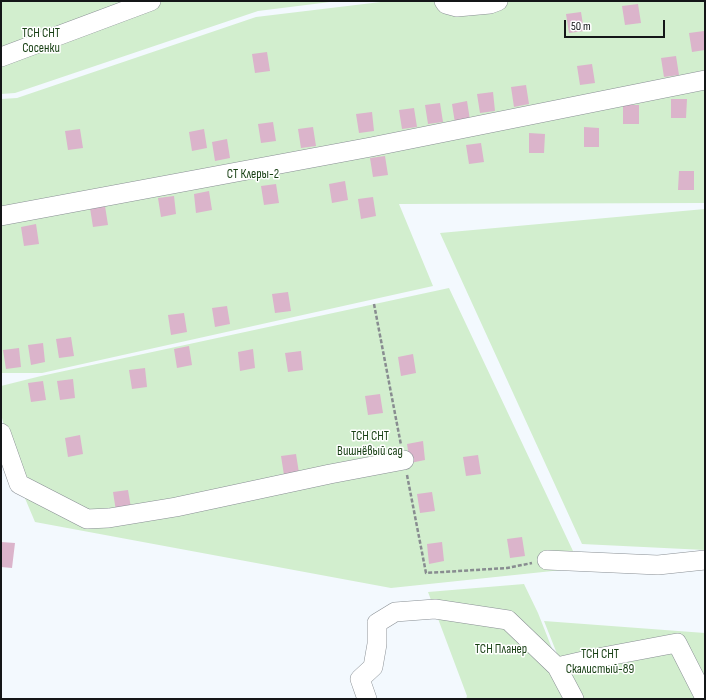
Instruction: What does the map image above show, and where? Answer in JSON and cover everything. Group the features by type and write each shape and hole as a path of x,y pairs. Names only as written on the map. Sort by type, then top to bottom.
{"lane":[{"path":"1,57 151,1"},
{"path":"444,1 446,4 458,7 490,4 498,1"},
{"path":"1,216 370,147 705,80"},
{"path":"1,433 19,484 87,519 109,518 176,507 330,474 404,460"},
{"path":"547,560 658,564 705,560"},
{"path":"366,699 360,679 373,667 377,644 377,623 395,612 435,609 508,620 557,667 574,699"},
{"path":"557,667 592,658 677,643 705,698"}],"path":[{"path":"374,304 426,573 507,568 547,560"}],"green space":[{"name":"ТСН СНТ Сосенки","path":"1,1 338,1 258,11 15,93 1,94"},
{"name":"СТ Клеры-2","path":"389,1 705,1 705,203 399,204 433,286 42,373 1,373 1,99 17,98 256,17"},
{"path":"705,209 705,550 582,544 440,233"},
{"name":"ТСН СНТ Вишнёвый сад","path":"449,288 581,568 391,588 35,522 19,484 1,414 1,386 41,376"},
{"name":"ТСН Планер","path":"524,584 538,613 572,699 466,699 467,696 428,592"},
{"name":"ТСН СНТ Скалистый-89","path":"544,621 705,633 705,699 575,699"}],"building":[{"path":"638,4 641,23 625,25 622,6"},
{"path":"581,12 584,31 569,33 566,14"},
{"path":"704,31 705,50 692,52 689,33"},
{"path":"267,52 270,71 255,73 252,54"},
{"path":"676,56 679,75 664,77 661,58"},
{"path":"592,64 595,83 580,85 577,66"},
{"path":"526,85 529,104 514,107 511,87"},
{"path":"493,92 495,111 480,113 477,94"},
{"path":"671,99 687,99 686,118 671,118"},
{"path":"467,101 470,120 455,123 452,104"},
{"path":"440,103 443,122 428,124 425,105"},
{"path":"623,105 639,105 639,124 623,124"},
{"path":"414,108 417,127 402,129 399,110"},
{"path":"372,112 374,131 359,133 356,114"},
{"path":"273,122 276,141 261,143 258,124"},
{"path":"313,127 316,146 301,148 298,129"},
{"path":"584,127 599,128 599,147 584,147"},
{"path":"80,129 83,148 68,150 65,131"},
{"path":"204,129 207,148 192,151 189,132"},
{"path":"529,133 545,134 544,153 529,153"},
{"path":"227,139 230,158 215,161 212,142"},
{"path":"481,143 484,162 469,164 466,145"},
{"path":"385,156 388,175 373,177 370,158"},
{"path":"679,171 694,171 694,190 678,190"},
{"path":"345,181 348,200 332,203 329,184"},
{"path":"276,184 279,203 264,205 261,186"},
{"path":"209,191 212,210 196,213 194,194"},
{"path":"174,196 176,214 161,217 158,198"},
{"path":"373,197 376,216 361,219 358,199"},
{"path":"105,206 108,225 93,227 90,208"},
{"path":"36,224 39,244 24,246 21,227"},
{"path":"288,292 291,311 275,313 272,294"},
{"path":"227,306 230,324 215,327 212,308"},
{"path":"184,313 187,332 171,335 168,315"},
{"path":"71,337 74,356 59,358 56,339"},
{"path":"43,343 45,362 31,365 28,345"},
{"path":"189,346 192,365 177,368 174,349"},
{"path":"19,348 21,367 6,369 3,350"},
{"path":"253,349 255,368 240,371 238,352"},
{"path":"301,351 303,370 288,372 285,353"},
{"path":"413,354 416,373 401,376 398,357"},
{"path":"145,368 147,387 132,389 129,370"},
{"path":"73,379 75,398 60,400 57,381"},
{"path":"43,381 46,400 31,402 28,383"},
{"path":"380,394 383,413 368,415 365,396"},
{"path":"80,435 83,454 68,457 65,438"},
{"path":"423,441 425,460 410,463 407,444"},
{"path":"296,454 299,473 284,475 281,456"},
{"path":"478,455 481,474 466,476 463,457"},
{"path":"128,490 131,508 116,511 113,492"},
{"path":"432,492 435,511 420,513 417,494"},
{"path":"522,537 525,556 510,558 507,539"},
{"path":"1,542 15,543 12,568 1,567"},
{"path":"442,542 444,561 429,564 427,544"}]}
